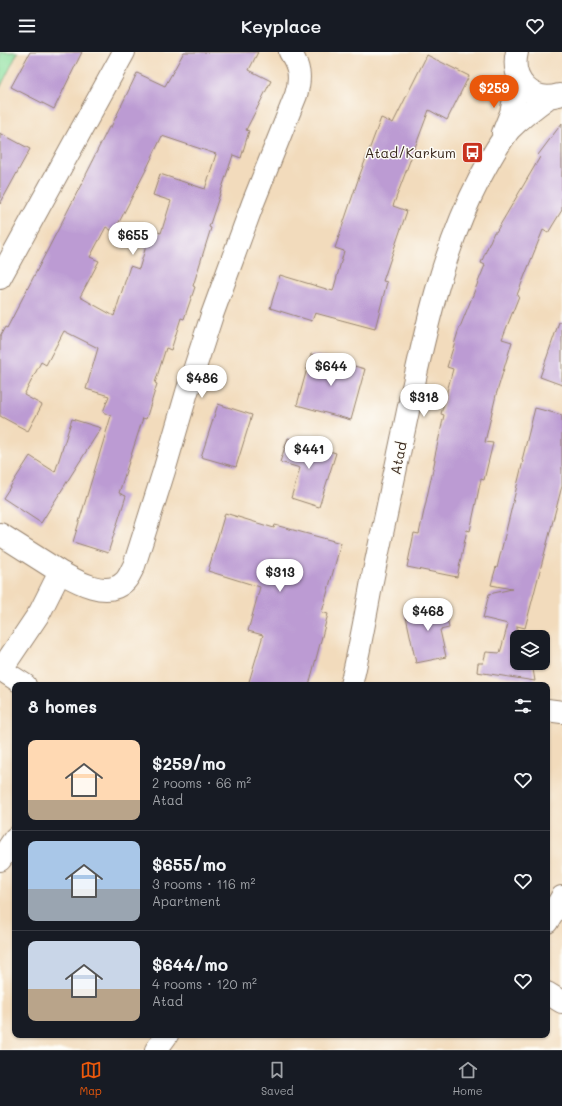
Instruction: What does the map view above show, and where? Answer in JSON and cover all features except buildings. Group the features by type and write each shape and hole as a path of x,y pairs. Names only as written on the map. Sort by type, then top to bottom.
{"street":[{"path":"0,278 124,52"},
{"path":"0,534 60,572 86,585 110,589 124,582 129,576 134,566 212,315 253,203 296,95 300,80 299,72 298,65 290,52"},
{"path":"501,52 511,62 525,87 533,93 544,97 556,96"},
{"name":"Atad","path":"352,682 417,369 431,311 442,270 455,232 471,196 497,148 511,113 518,76 515,63 517,52"},
{"name":"Atad","path":"497,148 510,130 529,111 556,96"},
{"path":"20,682 1,670 40,612 60,572"},
{"path":"550,710 562,712"},
{"path":"0,860 12,842"},
{"path":"550,917 562,897"},
{"path":"550,995 562,1002"},
{"path":"156,1050 164,1038"}],"green space":[{"path":"0,52 18,52 0,88"}],"place":[{"name":"Atad/Karkum","path":"472,152"}]}
